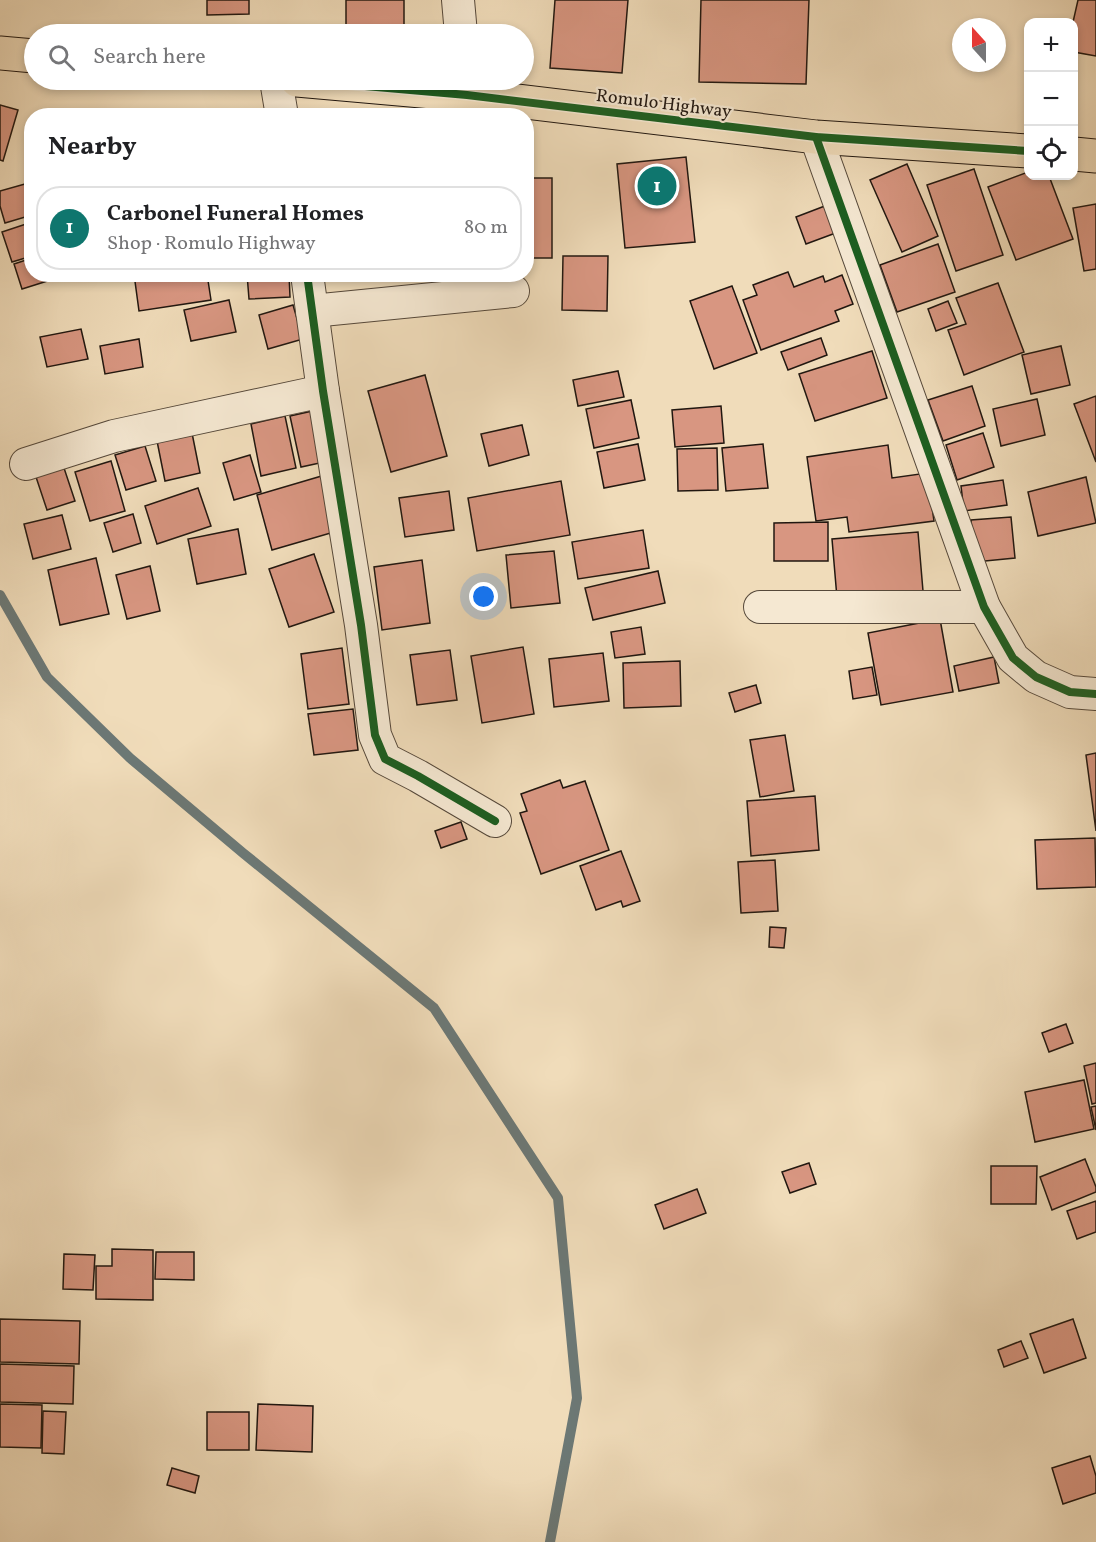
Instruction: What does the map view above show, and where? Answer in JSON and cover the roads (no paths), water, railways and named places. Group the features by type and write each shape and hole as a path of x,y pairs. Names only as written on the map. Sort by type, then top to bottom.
{"highway":[{"path":"0,53 24,55"},
{"name":"Romulo Highway","path":"488,90 816,137 1024,151"},
{"path":"1078,154 1096,156"}],"street":[{"path":"458,0 460,24"},
{"path":"278,90 281,108"},
{"path":"816,137 984,607 1013,658 1036,677 1070,692 1096,694"},
{"path":"308,282 323,391 361,624 375,735 385,759 495,821"},
{"path":"312,311 513,291"},
{"path":"26,465 114,436 323,391"},
{"path":"760,607 984,607"}],"waterway":[{"path":"0,595 47,677 130,758 434,1008 558,1198 577,1398 550,1542"}],"place":[{"name":"Carbonel Funeral Homes","path":"657,186"}]}
